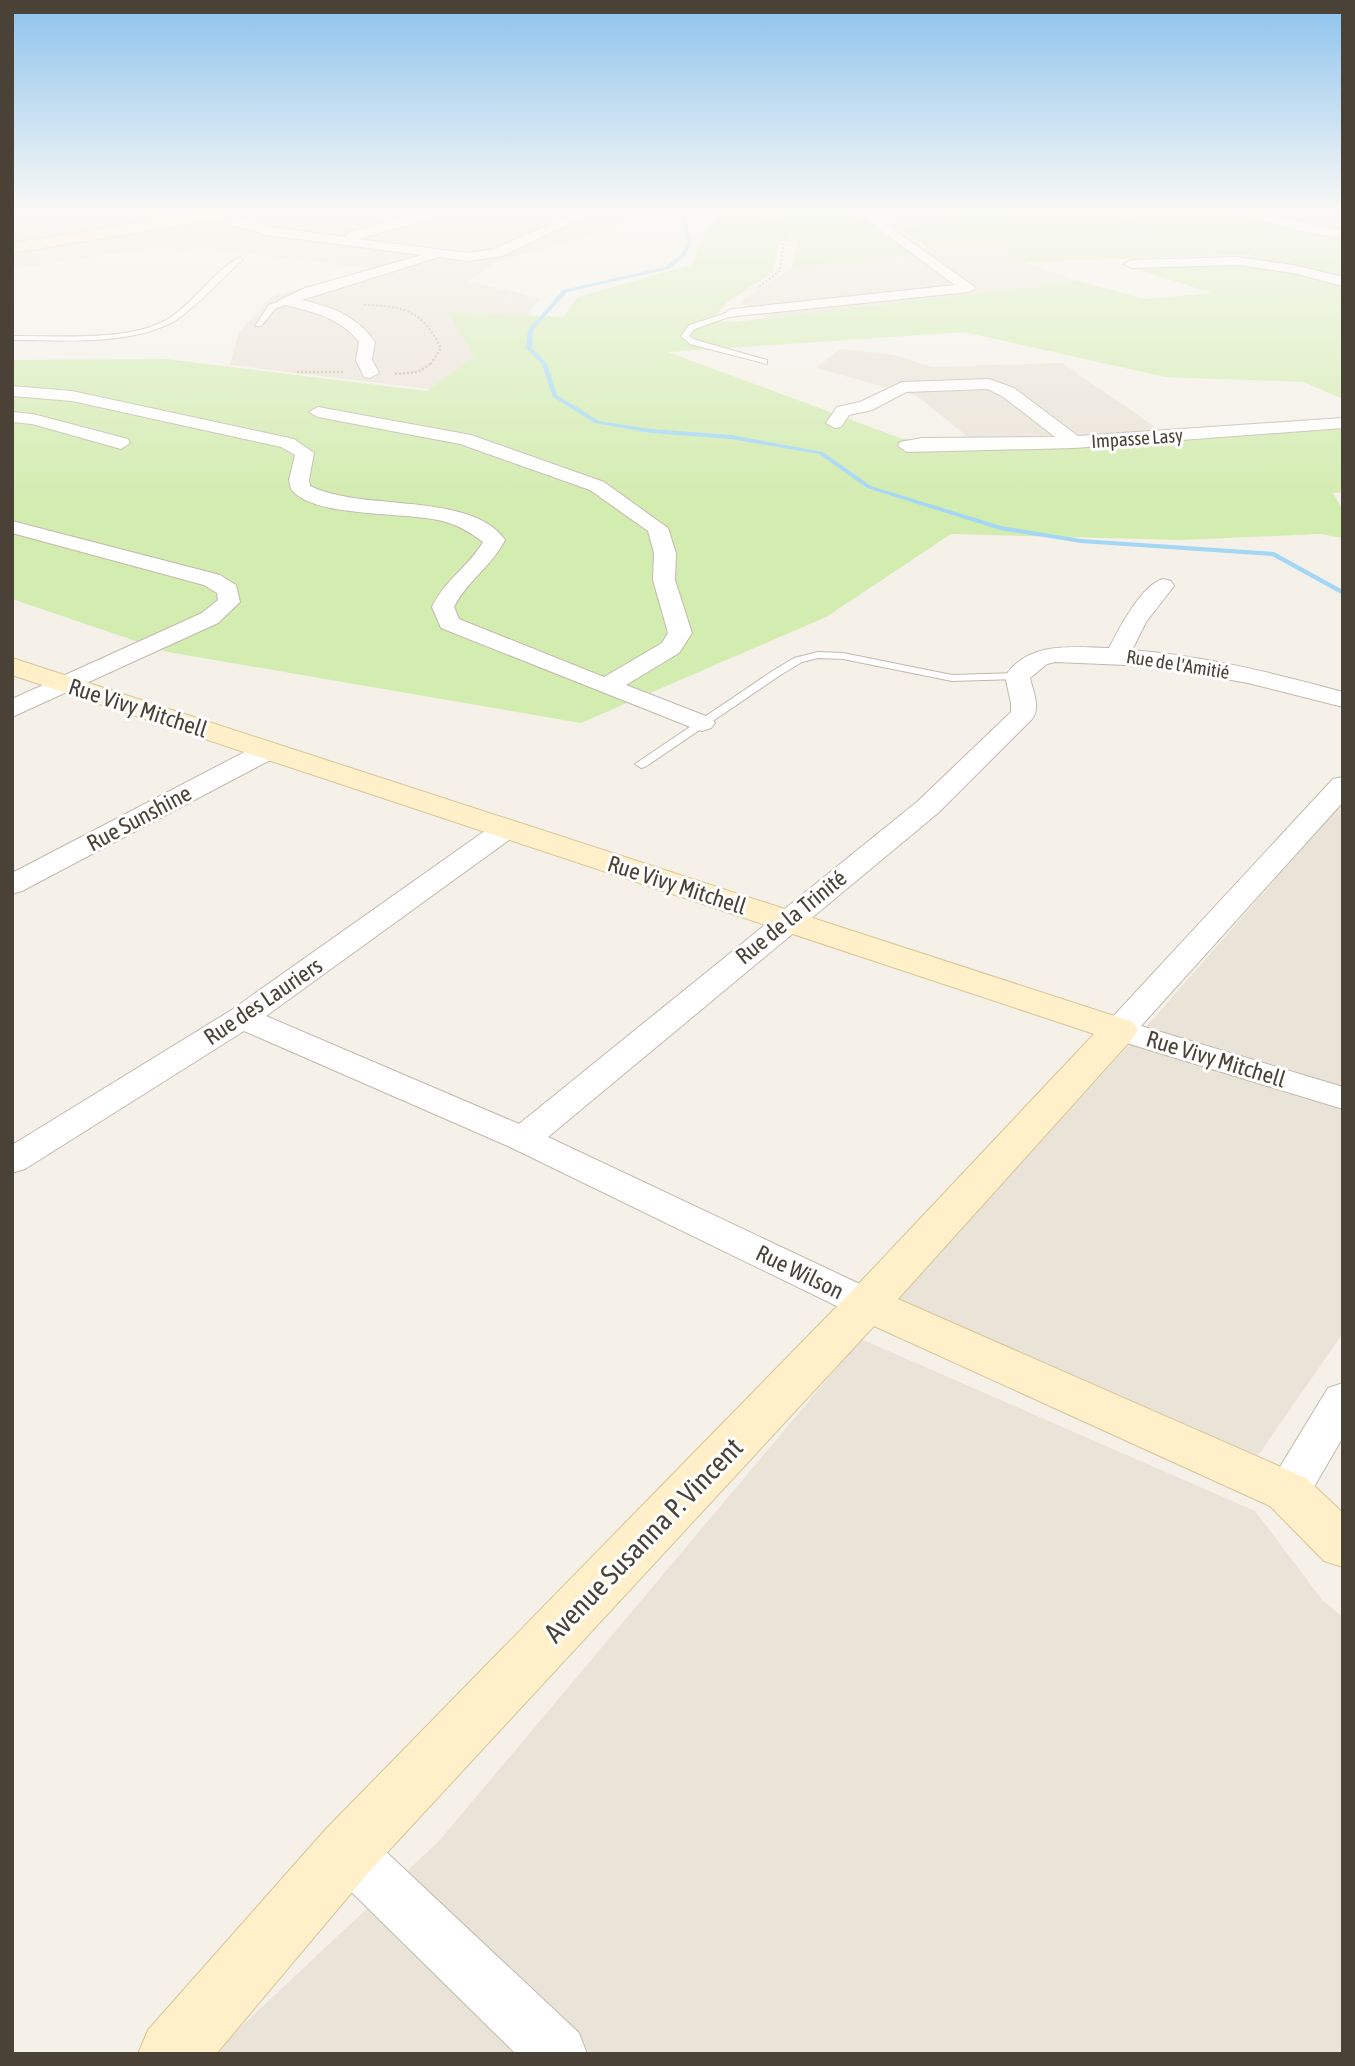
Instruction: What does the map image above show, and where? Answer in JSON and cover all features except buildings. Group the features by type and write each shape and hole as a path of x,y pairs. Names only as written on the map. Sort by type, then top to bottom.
{"street":[{"path":"320,309 347,320 360,331 367,342 364,360 370,373"},
{"path":"733,314 775,309"},
{"name":"Impasse Lasy","path":"835,423 843,411 866,406 898,388 989,384 1008,392 1074,442 1343,423"},
{"path":"12,391 72,396 287,443 304,453 299,480 301,489 327,500 451,517 482,528 494,540 487,556 446,598 443,607 449,624 702,723"},
{"path":"318,412 464,439 597,486 658,528 665,553 664,580 680,633 671,648 606,686"},
{"path":"12,417 33,419 121,443"},
{"path":"907,446 1074,442"},
{"path":"12,527 212,580 228,590 229,602 219,612 12,709"},
{"path":"1118,654 1135,620 1163,586"},
{"name":"Rue de l'Amitié","path":"1017,676 1039,658 1118,654 1166,658 1277,681 1343,700"},
{"name":"Rue Vivy Mitchell","path":"12,666 1119,1030 1343,1098"},
{"name":"Rue de la Trinité","path":"523,1139 786,920 928,807 1023,714 1024,703 1017,676"},
{"name":"Rue Sunshine","path":"12,885 267,751"},
{"path":"1119,1030 1343,785"},
{"name":"Rue des Lauriers","path":"12,1161 242,1018 506,829"},
{"name":"Rue Wilson","path":"242,1018 523,1139 867,1304 1288,1492 1343,1546"},
{"name":"Avenue Susanna P. Vincent","path":"172,2054 347,1851 867,1304 1119,1030"},
{"path":"1288,1492 1343,1399"},
{"path":"347,1851 558,2054"}],"lane":[{"path":"13,337 105,336 161,325 184,309"},
{"path":"258,324 270,309"},
{"path":"733,314 692,327 685,336 693,342 764,362"},
{"path":"640,764 798,660 818,655 844,656 951,678 1017,676"}],"path":[{"path":"730,309 733,314"}],"shaded area":[{"path":"260,309 532,309 506,344 497,397 230,365 239,332"},
{"path":"754,309 840,309 768,318"},
{"path":"840,349 894,355 932,367 1062,363 1171,438 982,448 917,396 816,368"},
{"path":"1343,802 1343,1333 1257,1457 896,1299 1155,1017"},
{"path":"861,1339 1255,1511 1323,1601 1343,1617 1343,2054 212,2054 439,1841"}],"green space":[{"path":"569,309 721,309 711,321 734,322 840,309 1343,309 1343,399 1303,382 1165,377 964,332 668,352 900,438 982,448 1343,427 1343,492 1333,493 1343,510 1343,538 1320,534 1182,540 951,534 826,617 581,723 168,652 12,599 12,360 166,359 427,391 474,357 448,312 563,317"}],"waterway":[{"path":"549,309 531,330 529,348 544,364 555,396 597,422 651,431 731,437 821,453 869,487 1000,528 1081,541 1274,554 1343,593"}]}
